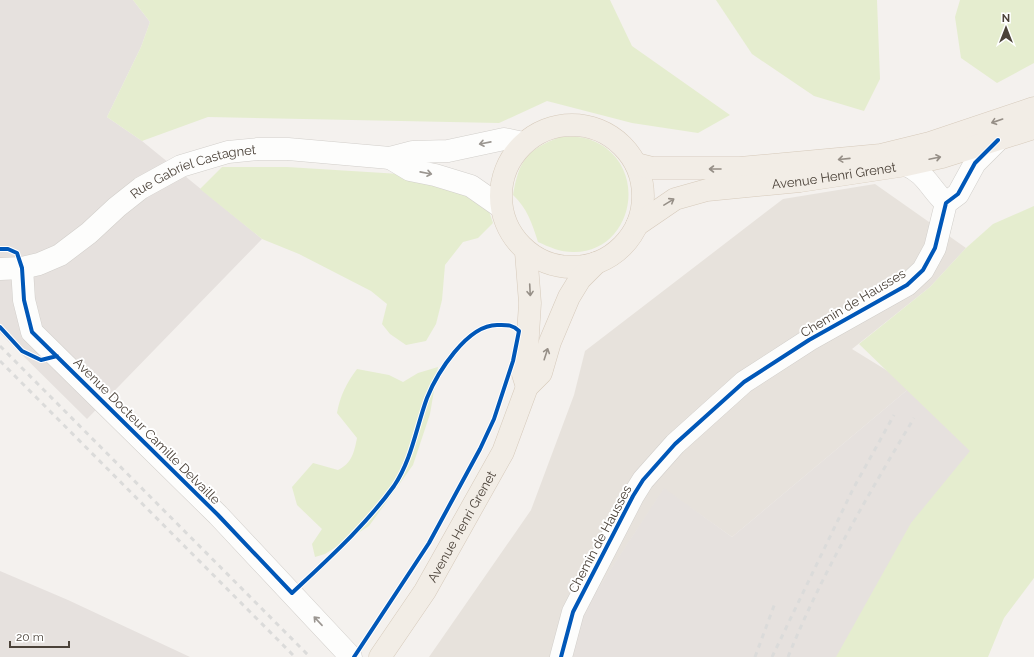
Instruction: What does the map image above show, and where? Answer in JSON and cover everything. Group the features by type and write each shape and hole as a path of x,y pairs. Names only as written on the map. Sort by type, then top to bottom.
{"main road":[{"name":"Avenue Henri Grenet","path":"636,164 659,168 740,168 881,155 930,143 1034,108"},
{"path":"562,125 585,126 606,133 623,146 636,164 642,184 643,198 643,205 637,225 627,241 613,254 596,263 572,268 547,264 526,252 509,231 500,207 500,189 504,172 512,156 523,143 541,131 562,125"},
{"name":"Avenue Henri Grenet","path":"637,225 675,199 707,190 800,181 906,165 942,157 1034,128"},
{"path":"526,252 530,303 527,350 522,371 527,387"},
{"name":"Avenue Henri Grenet","path":"380,657 451,548 503,452 527,387 541,373 550,342 569,297 580,279 596,263"}],"street":[{"name":"Rue Gabriel Castagnet","path":"22,268 39,264 60,254 89,233 117,207 141,188 181,166 228,152 258,149 288,149 390,158 413,152 448,151 504,139 523,143"},
{"path":"906,165 915,168 933,186 938,196 946,203 958,194 975,163 998,140"},
{"name":"Rue Gabriel Castagnet","path":"390,158 410,170 435,175 471,186 500,207"},
{"name":"Chemin de Hausses","path":"561,657 573,612 633,496 643,480 675,444 744,382 809,340 907,285 923,270 935,248 946,203"},
{"path":"0,270 22,268"},
{"name":"Avenue Docteur Camille Delvaille","path":"22,268 24,300 32,332 218,514 348,653"}],"shaded area":[{"path":"0,0 133,0 150,22 141,47 107,117 142,141 262,239 87,419 0,333"},
{"path":"875,184 966,248 930,287 852,349 912,386 732,537 664,489 553,657 429,657 531,510 574,395 585,351 783,199"},
{"path":"912,386 1011,449 868,657 553,657 664,488 732,537"},
{"path":"0,571 68,600 190,657 0,657"}],"green space":[{"path":"133,0 610,0 632,46 730,115 698,133 632,123 547,101 499,123 208,117 142,141 107,117 141,47 150,22"},
{"path":"716,0 877,0 880,79 864,111 814,96 752,54"},
{"path":"960,0 1034,0 1034,63 997,83 961,58 955,17"},
{"path":"560,137 582,138 603,146 619,162 626,178 629,195 626,212 619,228 607,241 592,249 568,252 555,249 538,242 534,228 528,216 522,205 513,195 518,173 526,158 539,147"},
{"path":"222,167 287,167 400,174 462,190 489,211 493,223 478,238 463,242 445,265 442,300 436,324 426,341 406,345 390,334 382,324 387,304 371,291 299,254 262,239 200,189"},
{"path":"1034,206 1034,578 1004,618 988,657 836,657 911,523 970,451 859,344 930,287 966,248 993,224"},
{"path":"438,367 430,414 413,465 369,526 325,554 315,557 312,544 322,529 297,505 292,487 313,463 338,470 343,467 352,457 357,438 337,413 342,395 350,379 357,369 389,375 403,382 418,373"}],"railway":[{"path":"0,346 310,657"},
{"path":"0,361 295,657"},
{"path":"772,657 853,489 894,415"},
{"path":"788,657 801,626 846,535 914,418"},
{"path":"755,657 775,603"}],"cycle path":[{"path":"561,657 573,612 633,496 643,480 675,444 744,382 809,340 907,285 923,270 935,248 946,203 958,194 975,163 998,140"},
{"path":"0,249 8,249 17,253 22,268 24,300 32,332 218,515 292,593 371,515 394,486 405,465 427,398 438,376 454,352 475,333 486,327 506,325 514,327 519,331 513,361 494,419 480,449 429,543 354,657"},
{"path":"0,327 22,351 41,360 57,356"}]}
